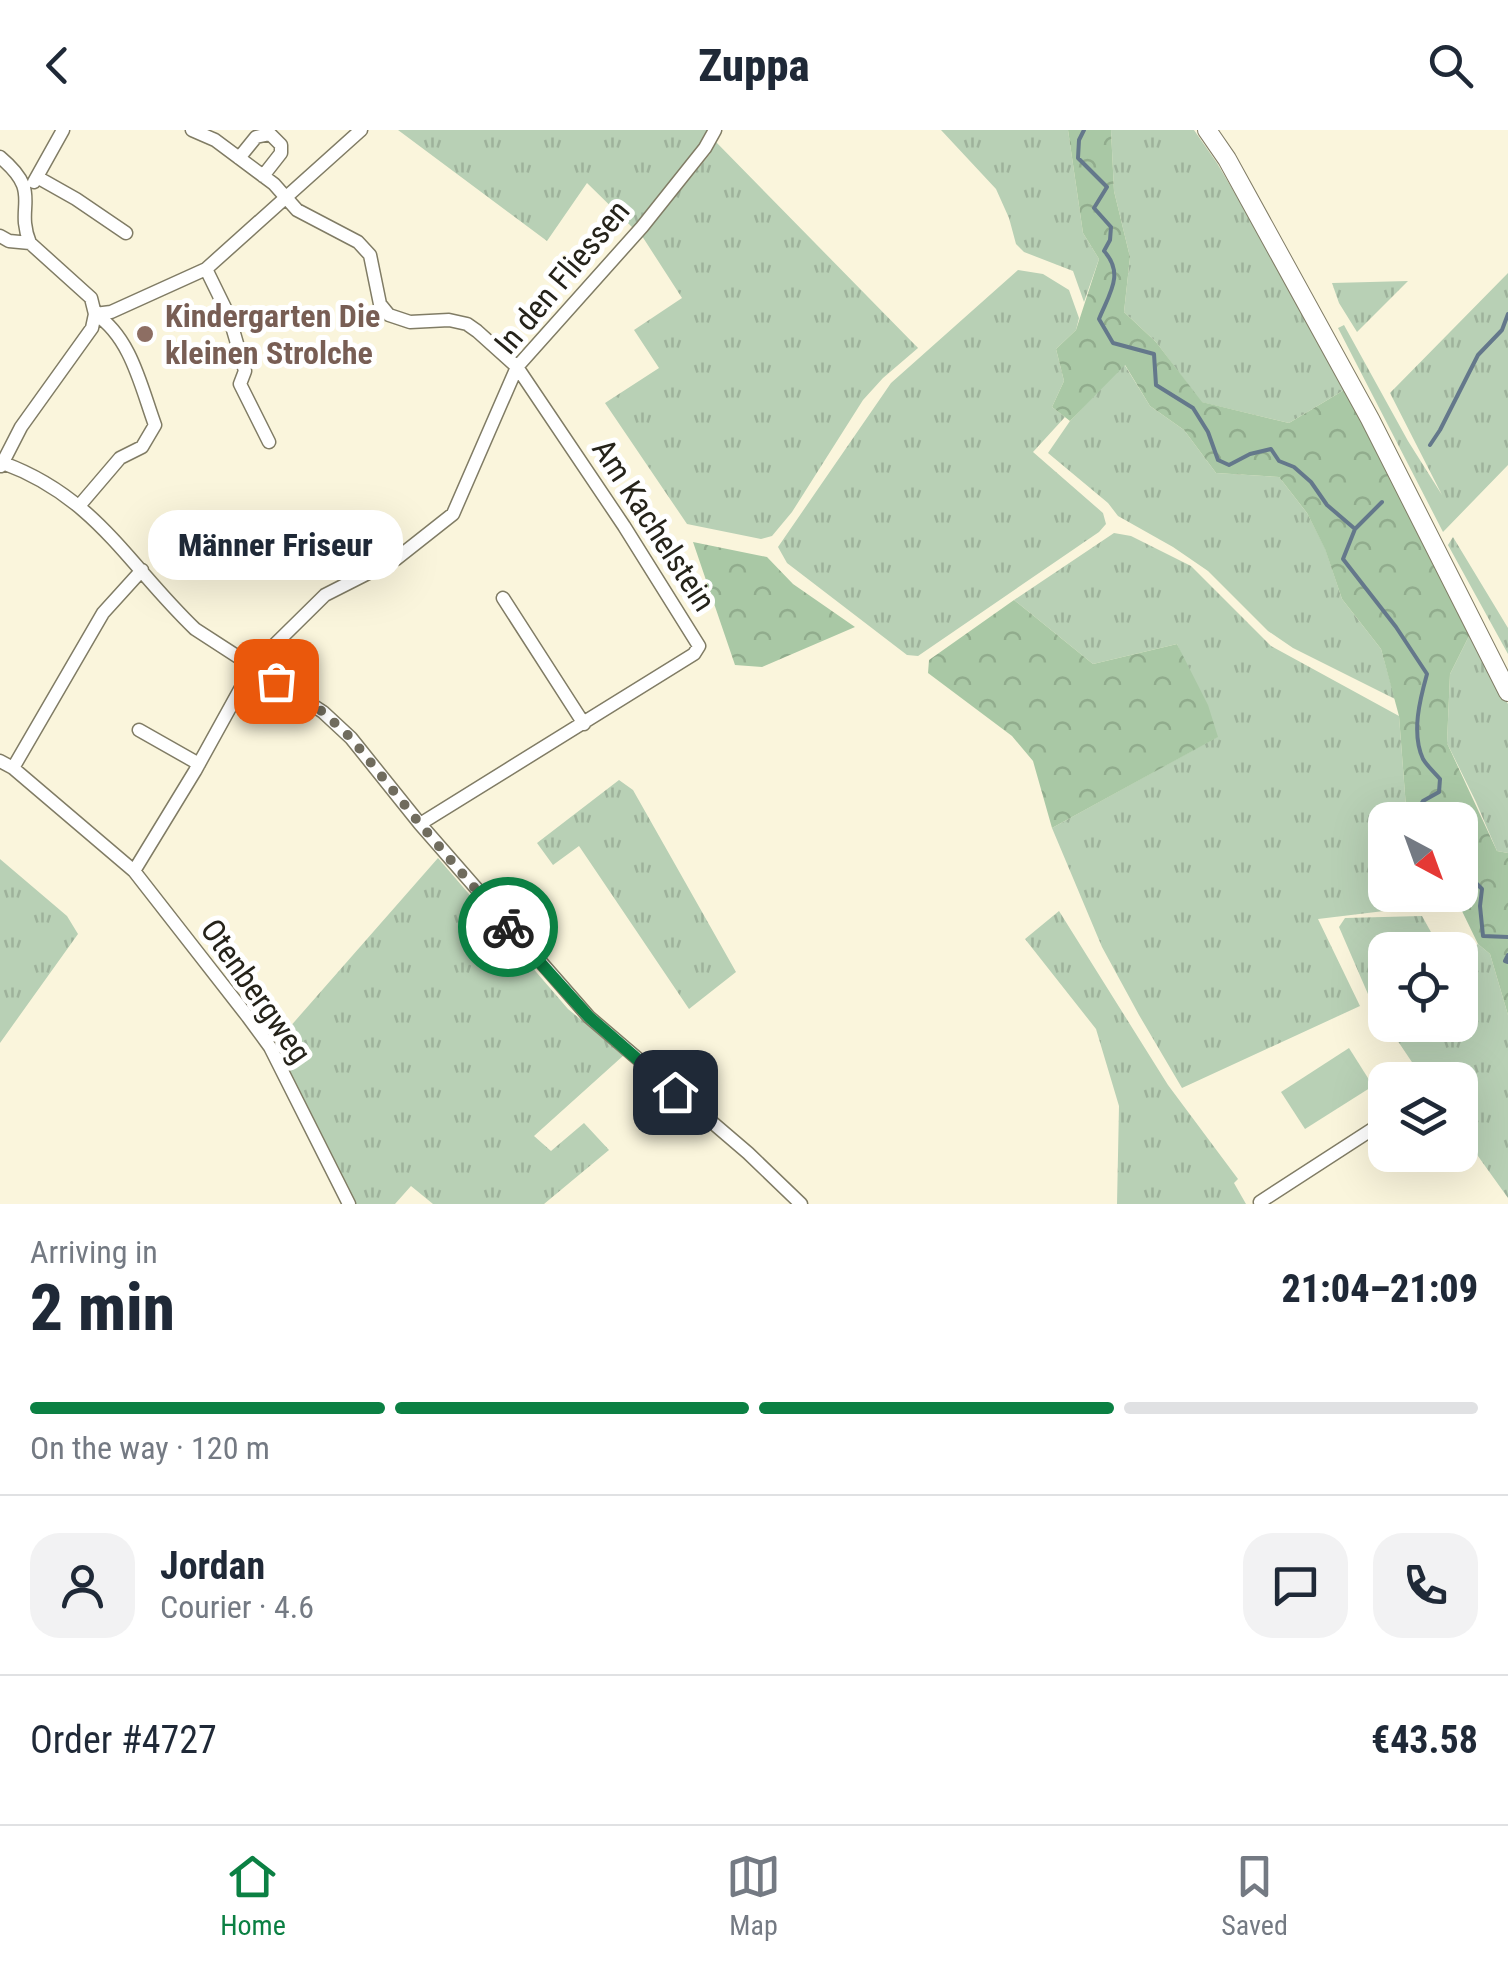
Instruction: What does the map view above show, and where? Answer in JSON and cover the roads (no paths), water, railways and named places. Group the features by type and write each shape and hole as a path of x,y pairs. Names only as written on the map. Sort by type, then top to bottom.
{"main road":[{"path":"1207,130 1227,159 1370,418 1508,692"}],"street":[{"path":"26,192 63,130"},
{"path":"192,130 216,140 274,184 297,210 365,248 370,255 380,304 389,314 410,322 449,320 467,324 517,368"},
{"path":"95,314 111,312 206,269 361,130"},
{"name":"In den Fliessen","path":"134,871 253,666 325,595 396,559 452,514 517,368 642,227 715,130"},
{"path":"239,158 256,136 270,134 281,145 281,153 263,176"},
{"path":"0,157 17,171 26,192 25,231 30,243 91,298 95,314 92,328 21,427 2,465 28,472 79,506 194,628 323,712 351,738 420,824 589,1017 802,1204"},
{"path":"37,177 126,233"},
{"path":"0,236 10,242 30,243"},
{"path":"206,269 229,316 245,371 240,384 269,442"},
{"path":"79,506 120,458 142,447 155,425 129,354 107,322 95,314"},
{"name":"Am Kachelstein","path":"420,824 694,654 699,646 517,368"},
{"path":"6,765 103,613 142,570"},
{"path":"502,598 584,724"},
{"path":"139,730 199,764"},
{"name":"Otenbergweg","path":"6,765 134,871 270,1046 350,1204"},
{"path":"1261,1204 1368,1132"}],"waterway":[{"path":"1084,130 1078,158 1107,187 1094,208 1111,227 1104,251 1114,276 1099,319 1113,343 1154,354 1156,385 1193,408 1208,432 1218,460 1229,465 1271,449 1279,461 1294,467 1311,482 1327,505 1355,529 1343,559 1427,674 1419,705 1419,749 1440,779 1439,792 1422,802"},
{"path":"1430,445 1478,355 1502,330 1508,314"},
{"path":"1355,529 1382,502"},
{"path":"1478,885 1482,889 1483,936 1508,937"},
{"path":"1508,955 1508,962"}],"place":[{"name":"Kindergarten Die kleinen Strolche","path":"145,334"},
{"name":"Männer Friseur","path":"276,681"}]}
